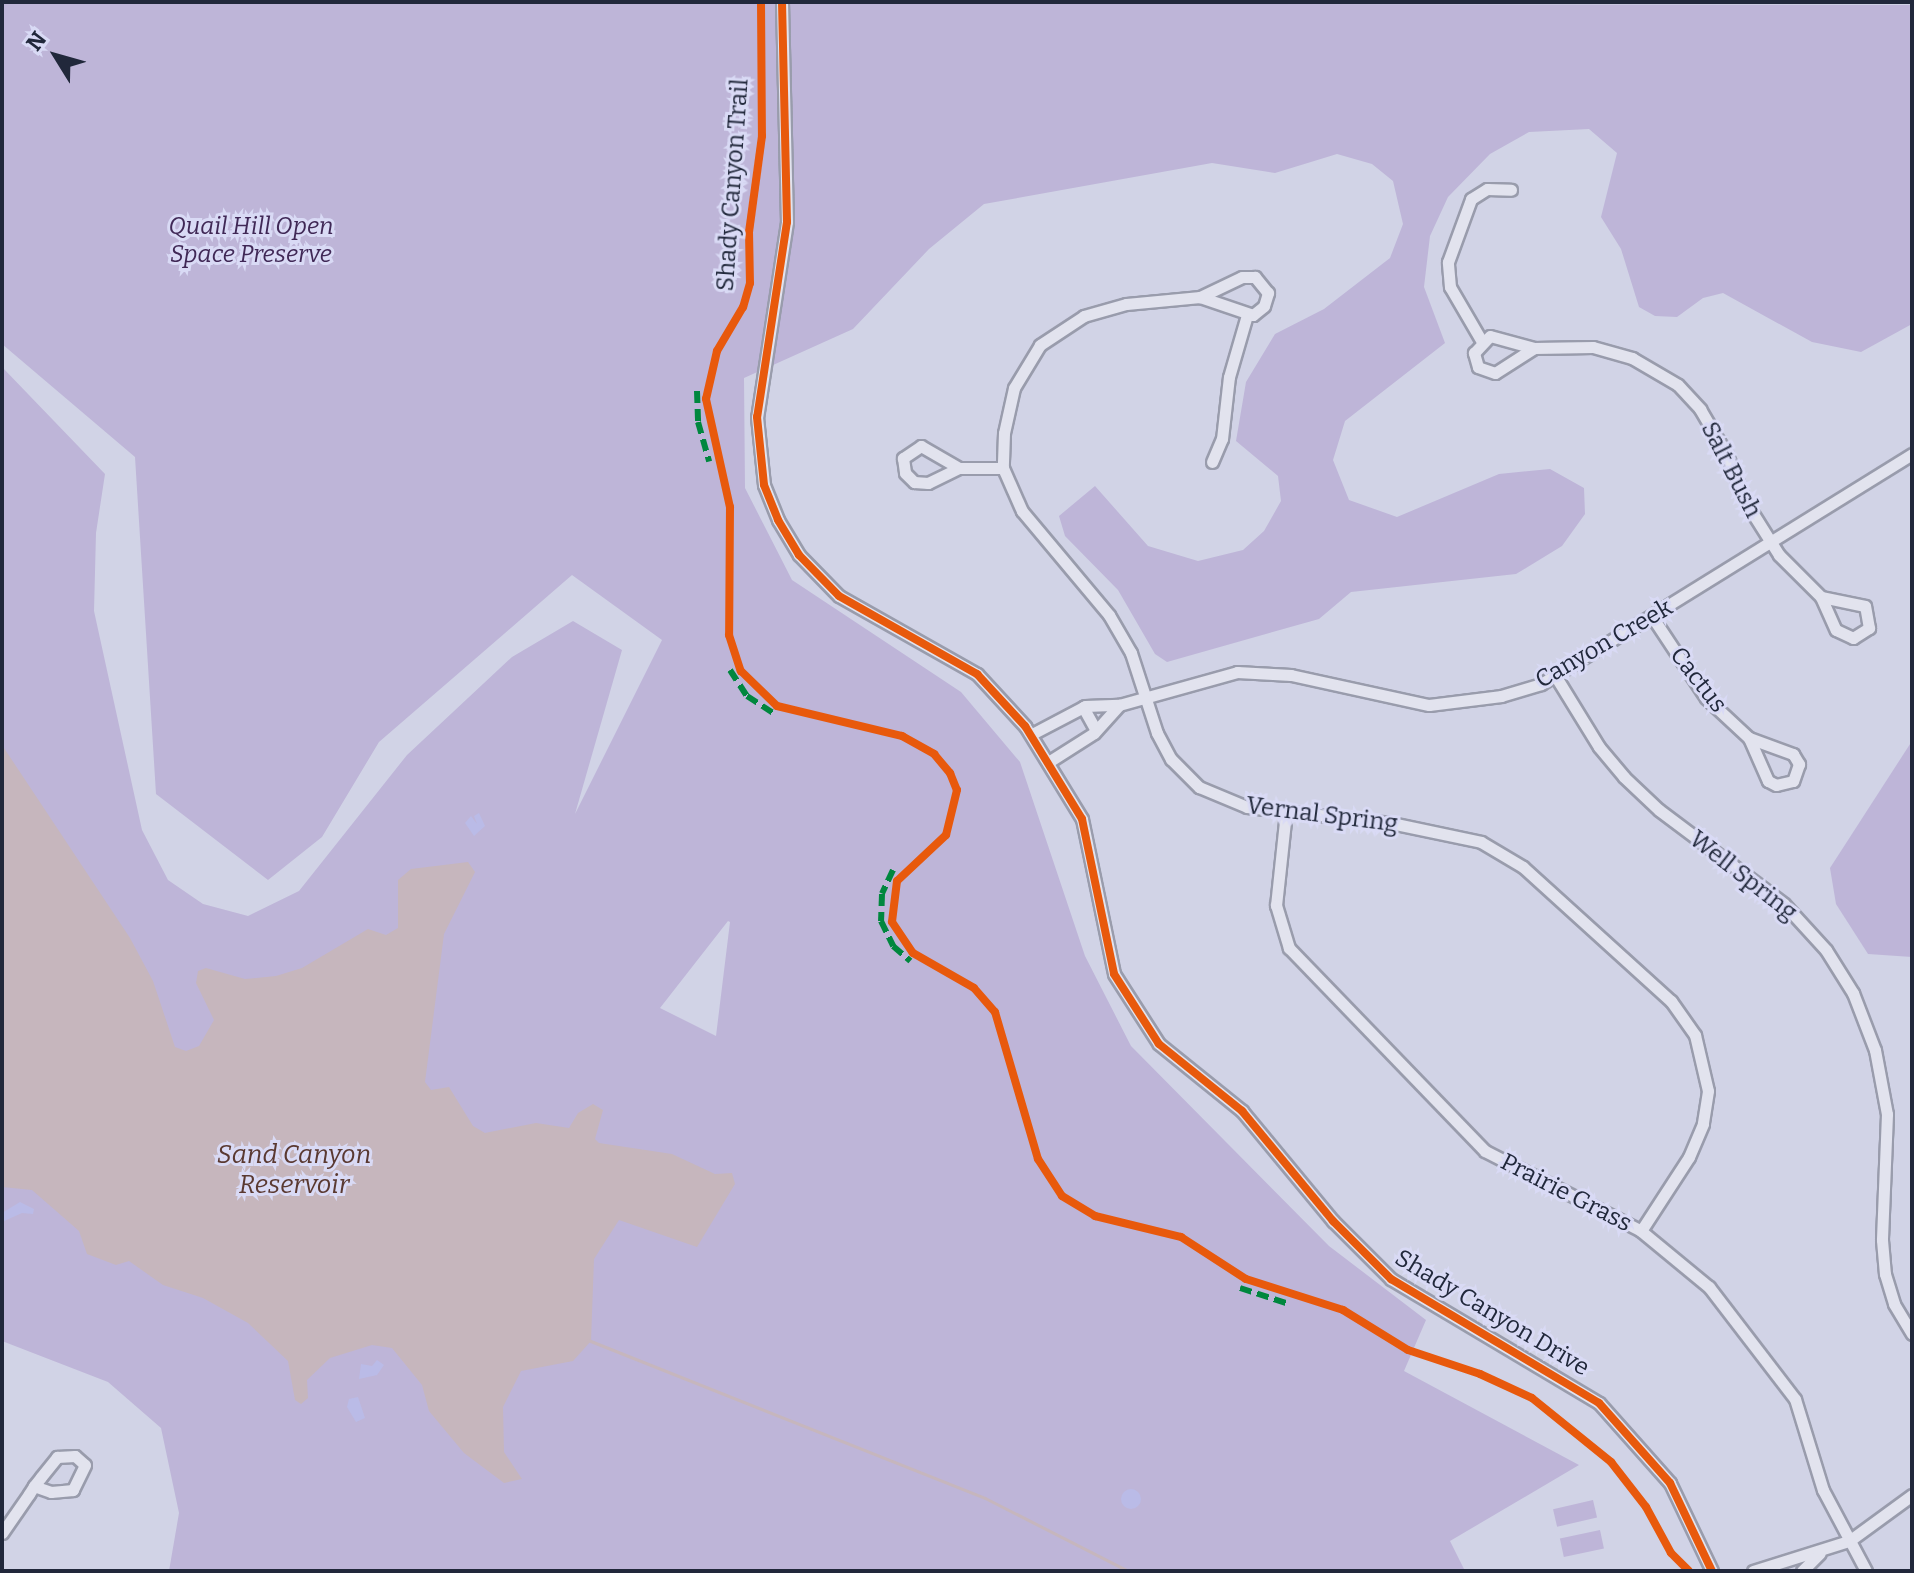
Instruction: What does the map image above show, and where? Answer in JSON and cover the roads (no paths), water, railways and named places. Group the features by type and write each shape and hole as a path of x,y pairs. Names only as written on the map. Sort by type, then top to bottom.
{"street":[{"name":"Shady Canyon Drive","path":"782,2 787,222 757,417 764,485 778,520 819,577 849,602 977,674 1002,695 1032,734 1082,819 1114,974 1142,1023 1206,1086 1242,1111 1333,1221 1391,1279 1599,1403 1670,1483 1712,1571"},
{"path":"1511,190 1487,189 1471,199 1448,262 1450,287 1481,340 1475,360 1495,373 1534,348"},
{"name":"Vernal Spring","path":"1200,297 1247,315 1260,311 1267,300 1265,287 1255,277 1242,277 1200,297 1105,309 1061,328 1040,345 1007,410 1003,468 1033,530 1109,615 1131,653 1157,733 1183,774 1224,801 1286,812 1438,830 1481,842 1523,867 1671,1001 1695,1035 1708,1091 1703,1124 1689,1157 1641,1231"},
{"path":"1212,462 1222,439 1229,377 1247,315"},
{"name":"Salt Bush","path":"1481,340 1490,336 1534,348 1593,347 1632,358 1678,385 1700,409 1727,455 1745,501 1770,541 1795,574 1821,597 1836,630 1846,638 1869,628 1865,606 1821,597"},
{"path":"959,468 921,446 903,458 905,473 914,482 928,483 959,468 1003,468"},
{"name":"Canyon Creek","path":"1032,734 1083,707 1103,702 1119,705 1214,676 1258,671 1429,705 1501,696 1556,677 1912,454"},
{"name":"Cactus","path":"1653,618 1706,698 1749,738 1793,754 1799,764 1793,781 1776,785 1768,781 1749,738"},
{"name":"Well Spring","path":"1556,677 1599,747 1624,777 1659,810 1784,904 1826,950 1853,993 1875,1050 1887,1114 1882,1221 1885,1274 1894,1304 1912,1334"},
{"path":"1050,761 1096,730 1119,705"},
{"path":"1083,707 1096,730"},
{"name":"Prairie Grass","path":"1286,812 1276,905 1289,948 1374,1030 1433,1102 1485,1151 1641,1231 1709,1287 1780,1375 1805,1425 1823,1490 1866,1571"},
{"path":"2,1533 34,1486"},
{"path":"1753,1571 1820,1553 1849,1541 1912,1495"},
{"path":"1802,1571 1820,1553"}],"water":[{"name":"Sand Canyon Reservoir","path":"2,745 130,938 153,981 175,1047 186,1051 199,1046 214,1020 196,983 198,971 206,968 245,979 276,976 302,968 368,929 386,935 398,928 398,880 411,869 468,862 475,872 444,934 425,1082 431,1090 449,1087 473,1126 485,1133 536,1123 569,1128 578,1113 593,1104 603,1110 595,1139 599,1143 672,1154 715,1174 732,1173 735,1184 697,1247 619,1220 594,1259 591,1341 573,1361 521,1371 503,1407 504,1452 522,1479 504,1483 464,1453 429,1411 422,1385 392,1348 372,1345 330,1358 307,1380 308,1398 301,1404 295,1400 288,1361 248,1323 203,1298 163,1285 129,1261 116,1265 87,1254 79,1231 32,1190 2,1187"}],"waterway":[{"path":"588,1340 985,1498 1128,1571"}],"park label":[{"name":"Quail Hill Open Space Preserve","path":"251,241"}]}
